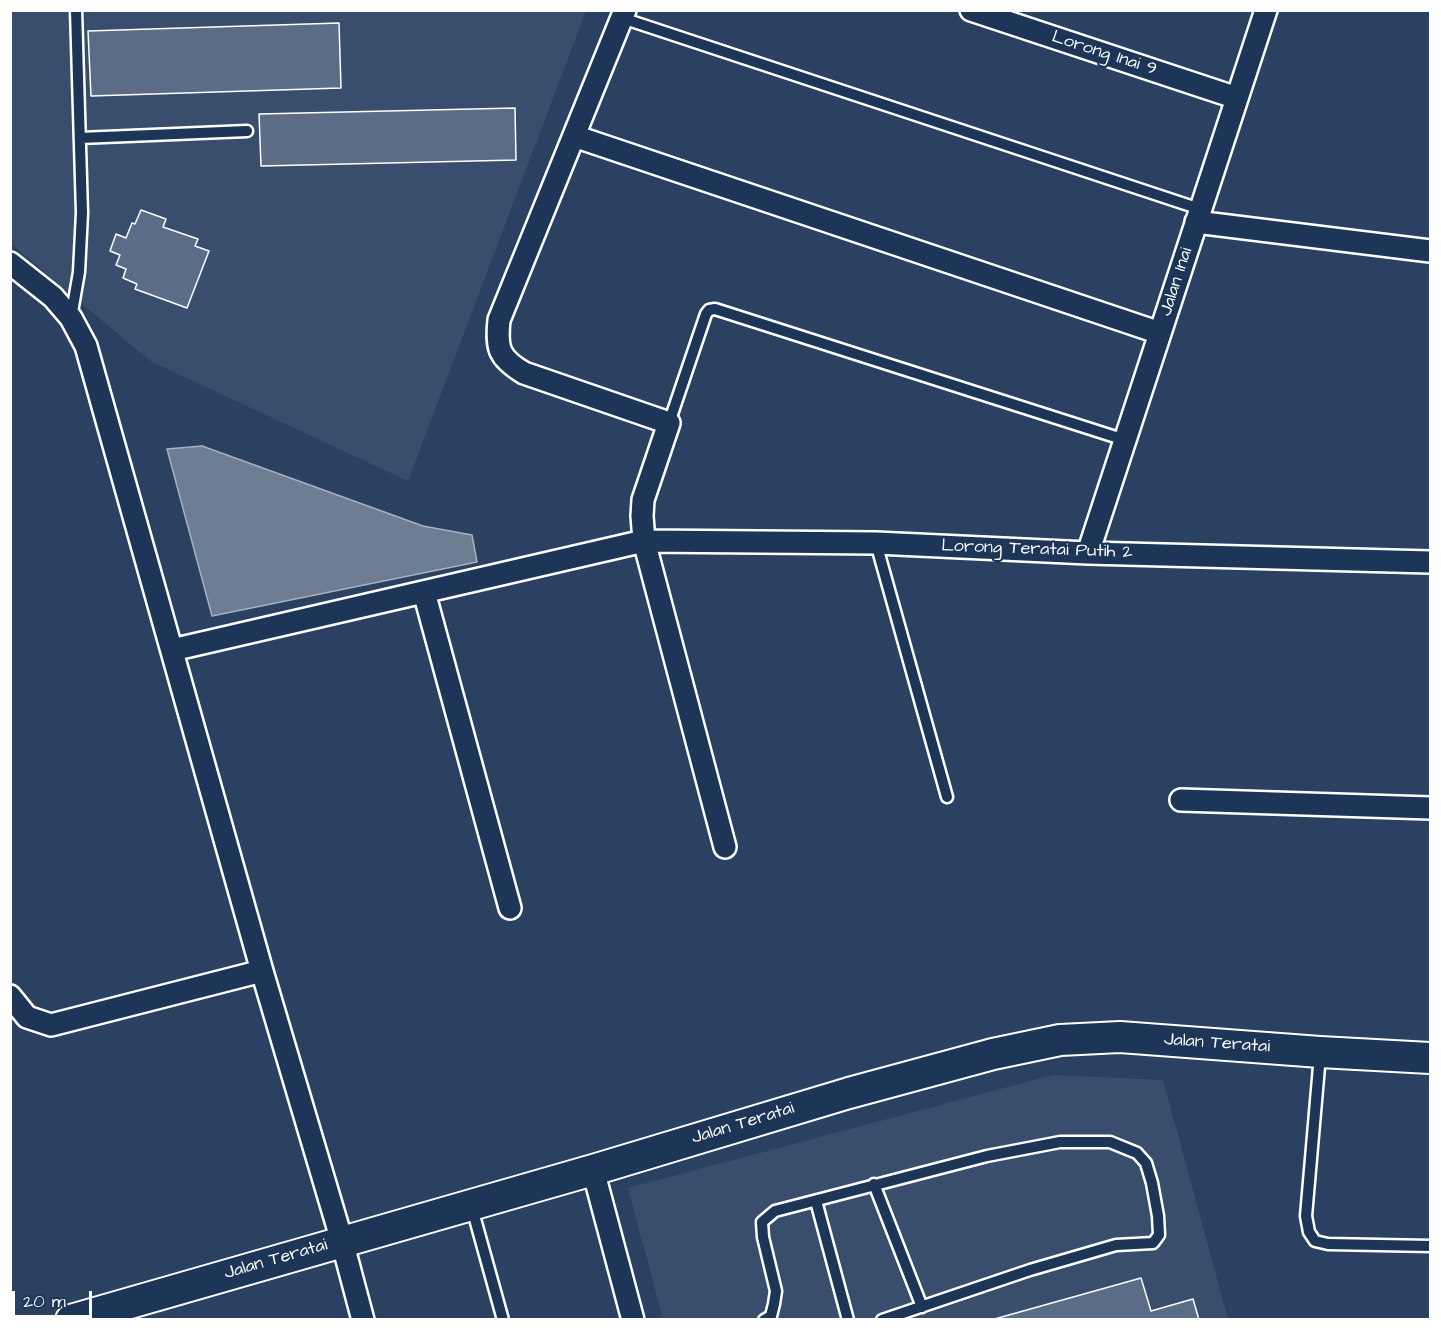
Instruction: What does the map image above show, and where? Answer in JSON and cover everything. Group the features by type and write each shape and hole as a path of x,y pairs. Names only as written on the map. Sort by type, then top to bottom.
{"street":[{"name":"Lorong Inai 9","path":"971,10 1237,98"},
{"name":"Jalan Inai","path":"1088,553 1266,10"},
{"path":"623,14 499,320 497,339 502,356 524,373 669,423 643,500 644,541 725,848"},
{"path":"574,136 1160,333"},
{"path":"1198,216 1431,251"},
{"path":"10,263 53,297 71,318 86,346 363,1320"},
{"name":"Lorong Teratai Putih 2","path":"172,651 644,541 876,543 1088,553 1431,562"},
{"path":"424,592 510,908"},
{"path":"1181,800 1431,808"},
{"path":"10,996 27,1017 51,1025 262,971"},
{"name":"Jalan Teratai","path":"71,1320 593,1170 872,1086 993,1054 1060,1040 1120,1037 1431,1058"},
{"path":"593,1170 633,1320"}],"lane":[{"path":"71,318 79,272 82,213 76,10"},
{"path":"623,14 1198,216"},
{"path":"80,138 247,131"},
{"path":"669,423 706,314 709,310 715,309 1125,440"},
{"path":"876,543 946,797"},
{"path":"1320,1052 1306,1216 1309,1232 1315,1241 1328,1244 1431,1246"},
{"path":"764,1320 771,1316 776,1291 763,1237 762,1222 775,1211 987,1156 1060,1142 1110,1142 1137,1153 1146,1163 1158,1216 1159,1235 1153,1243 1116,1245 1030,1270 882,1320"},
{"path":"874,1184 922,1307"},
{"path":"816,1202 848,1320"},
{"path":"471,1205 503,1320"}],"shaded area":[{"path":"11,11 586,11 408,481 150,361 11,244"},
{"path":"202,446 423,526 472,535 477,562 212,616 167,449"},
{"path":"1053,1075 1163,1080 1228,1319 663,1319 628,1188"}],"building":[{"path":"339,23 341,88 91,96 88,31"},
{"path":"515,108 516,160 261,166 259,114"},
{"path":"141,210 166,219 163,227 198,239 195,246 209,251 187,308 135,289 137,284 123,278 126,269 116,265 120,255 110,251 116,234 126,238"},
{"path":"1141,1278 1151,1311 1193,1299 1199,1320 991,1320"}]}
